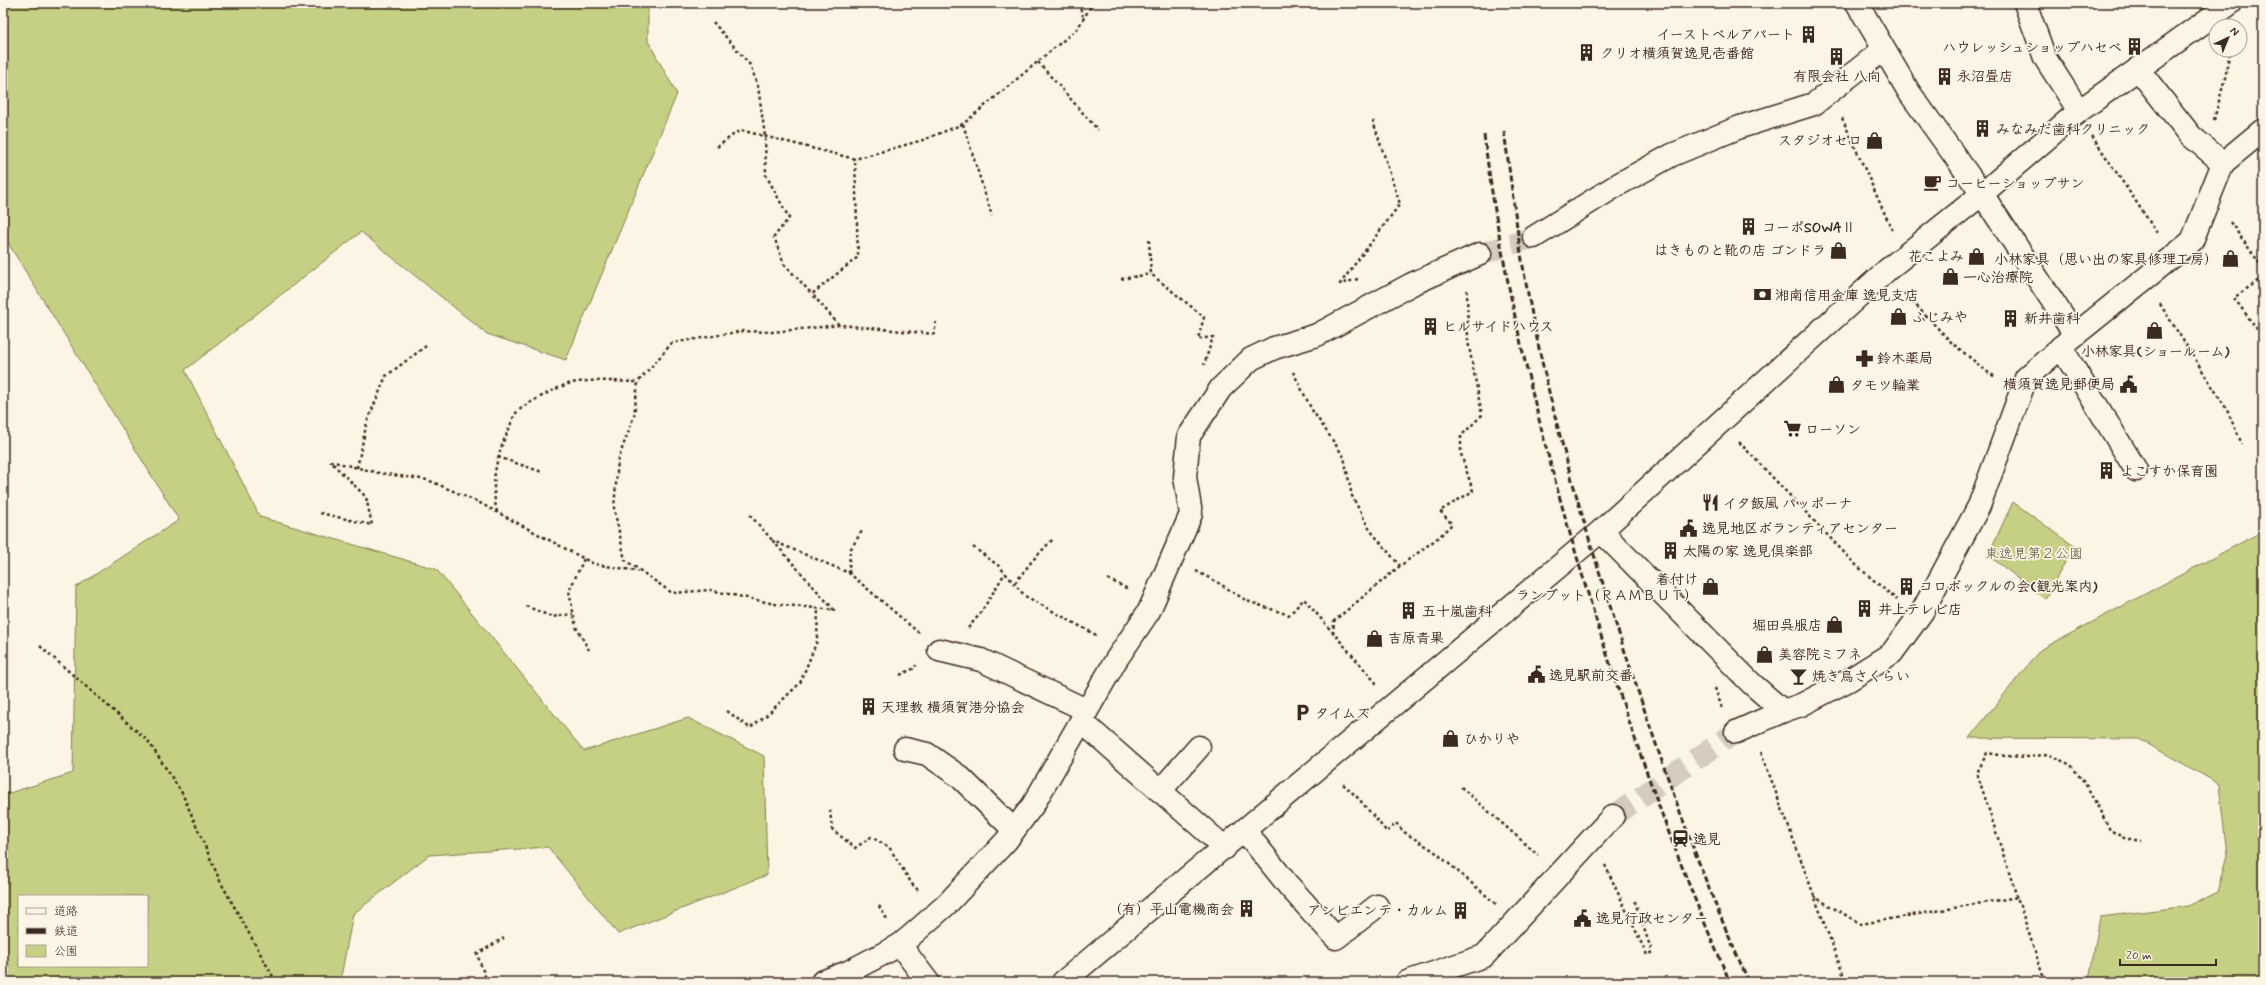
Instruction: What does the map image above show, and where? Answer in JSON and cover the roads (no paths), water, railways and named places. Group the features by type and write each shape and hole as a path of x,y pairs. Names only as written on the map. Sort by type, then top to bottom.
{"street":[{"path":"1857,3 1908,92 1982,194 2068,341 2136,470"},
{"path":"2025,3 2045,58 2078,112"},
{"path":"1063,982 1395,706 1601,531 1887,270 1982,194 2078,112 2231,3"},
{"path":"1534,237 1619,184 1672,155 1740,127 1814,104 1883,50"},
{"path":"2138,69 2191,136 2223,163"},
{"path":"1744,729 1783,711 1801,705 1829,691 1892,653 1918,618 1979,506 2026,378 2068,341 2192,241 2223,163 2263,130"},
{"path":"822,982 848,972 900,945 939,911 1006,841 1033,806 1122,650 1149,611 1191,514 1185,477 1189,436 1221,388 1251,359 1280,347 1317,335 1412,284 1472,257"},
{"path":"1601,531 1752,684 1783,711"},
{"path":"944,651 981,660 1083,716 1160,791 1225,848"},
{"path":"1160,791 1199,747"},
{"path":"905,749 927,754 960,777 1014,830"},
{"path":"1407,982 1484,956 1613,816"},
{"path":"1245,831 1288,885 1336,938 1376,906"},
{"path":"900,945 928,982"}],"tunnel":[{"path":"1480,254 1534,237"},
{"path":"1613,816 1736,732"}],"railway":[{"path":"1504,131 1518,236 1529,299 1549,394 1574,488 1617,627 1672,791 1716,906 1749,982"},
{"path":"1484,135 1498,230 1507,278 1539,419 1564,513 1600,632 1639,750 1682,867 1730,982"}],"place":[{"name":"イーストベルアパート","path":"1808,34"},
{"name":"ハウレッシュショップハセベ","path":"2135,47"},
{"name":"クリオ横須賀逸見壱番館","path":"1587,53"},
{"name":"有限会社 八向","path":"1837,56"},
{"name":"永沼畳店","path":"1944,76"},
{"name":"みなみだ歯科クリニック","path":"1983,129"},
{"name":"スタジオセロ","path":"1875,140"},
{"name":"コーヒーショップサン","path":"1933,183"},
{"name":"コーポSOWAⅡ","path":"1749,227"},
{"name":"はきものと靴の店 ゴンドラ","path":"1839,250"},
{"name":"花こよみ","path":"1977,256"},
{"name":"小林家具（思い出の家具修理工房）","path":"2231,259"},
{"name":"一心治療院","path":"1950,277"},
{"name":"湘南信用金庫 逸見支店","path":"1762,295"},
{"name":"ふじみや","path":"1899,317"},
{"name":"新井歯科","path":"2011,318"},
{"name":"ヒルサイドハウス","path":"1430,326"},
{"name":"小林家具(ショールーム)","path":"2155,331"},
{"name":"鈴木薬局","path":"1864,358"},
{"name":"横須賀逸見郵便局","path":"2128,384"},
{"name":"タモツ輪業","path":"1837,385"},
{"name":"ローソン","path":"1792,429"},
{"name":"よこすか保育園","path":"2107,471"},
{"name":"イタ飯風 パッポーナ","path":"1710,503"},
{"name":"逸見地区ボランティアセンター","path":"1689,528"},
{"name":"太陽の家 逸見倶楽部","path":"1670,551"},
{"name":"コロボックルの会(観光案内)","path":"1906,586"},
{"name":"着付け ランブット（ＲＡＭＢＵＴ）","path":"1711,587"},
{"name":"井上テレビ店","path":"1865,609"},
{"name":"五十嵐歯科","path":"1409,611"},
{"name":"堀田呉服店","path":"1835,625"},
{"name":"吉原青果","path":"1375,638"},
{"name":"美容院ミフネ","path":"1765,654"},
{"name":"逸見駅前交番","path":"1536,675"},
{"name":"焼き鳥さくらい","path":"1799,676"},
{"name":"天理教 横須賀港分協会","path":"868,707"},
{"name":"タイムズ","path":"1302,713"},
{"name":"ひかりや","path":"1451,739"},
{"name":"逸見","path":"1680,839"},
{"name":"（有）平山電機商会","path":"1247,909"},
{"name":"アンビエンテ・カルム","path":"1461,910"},
{"name":"逸見行政センター","path":"1583,918"}],"park label":[{"name":"東逸見第２公園","path":"2034,553"}]}
